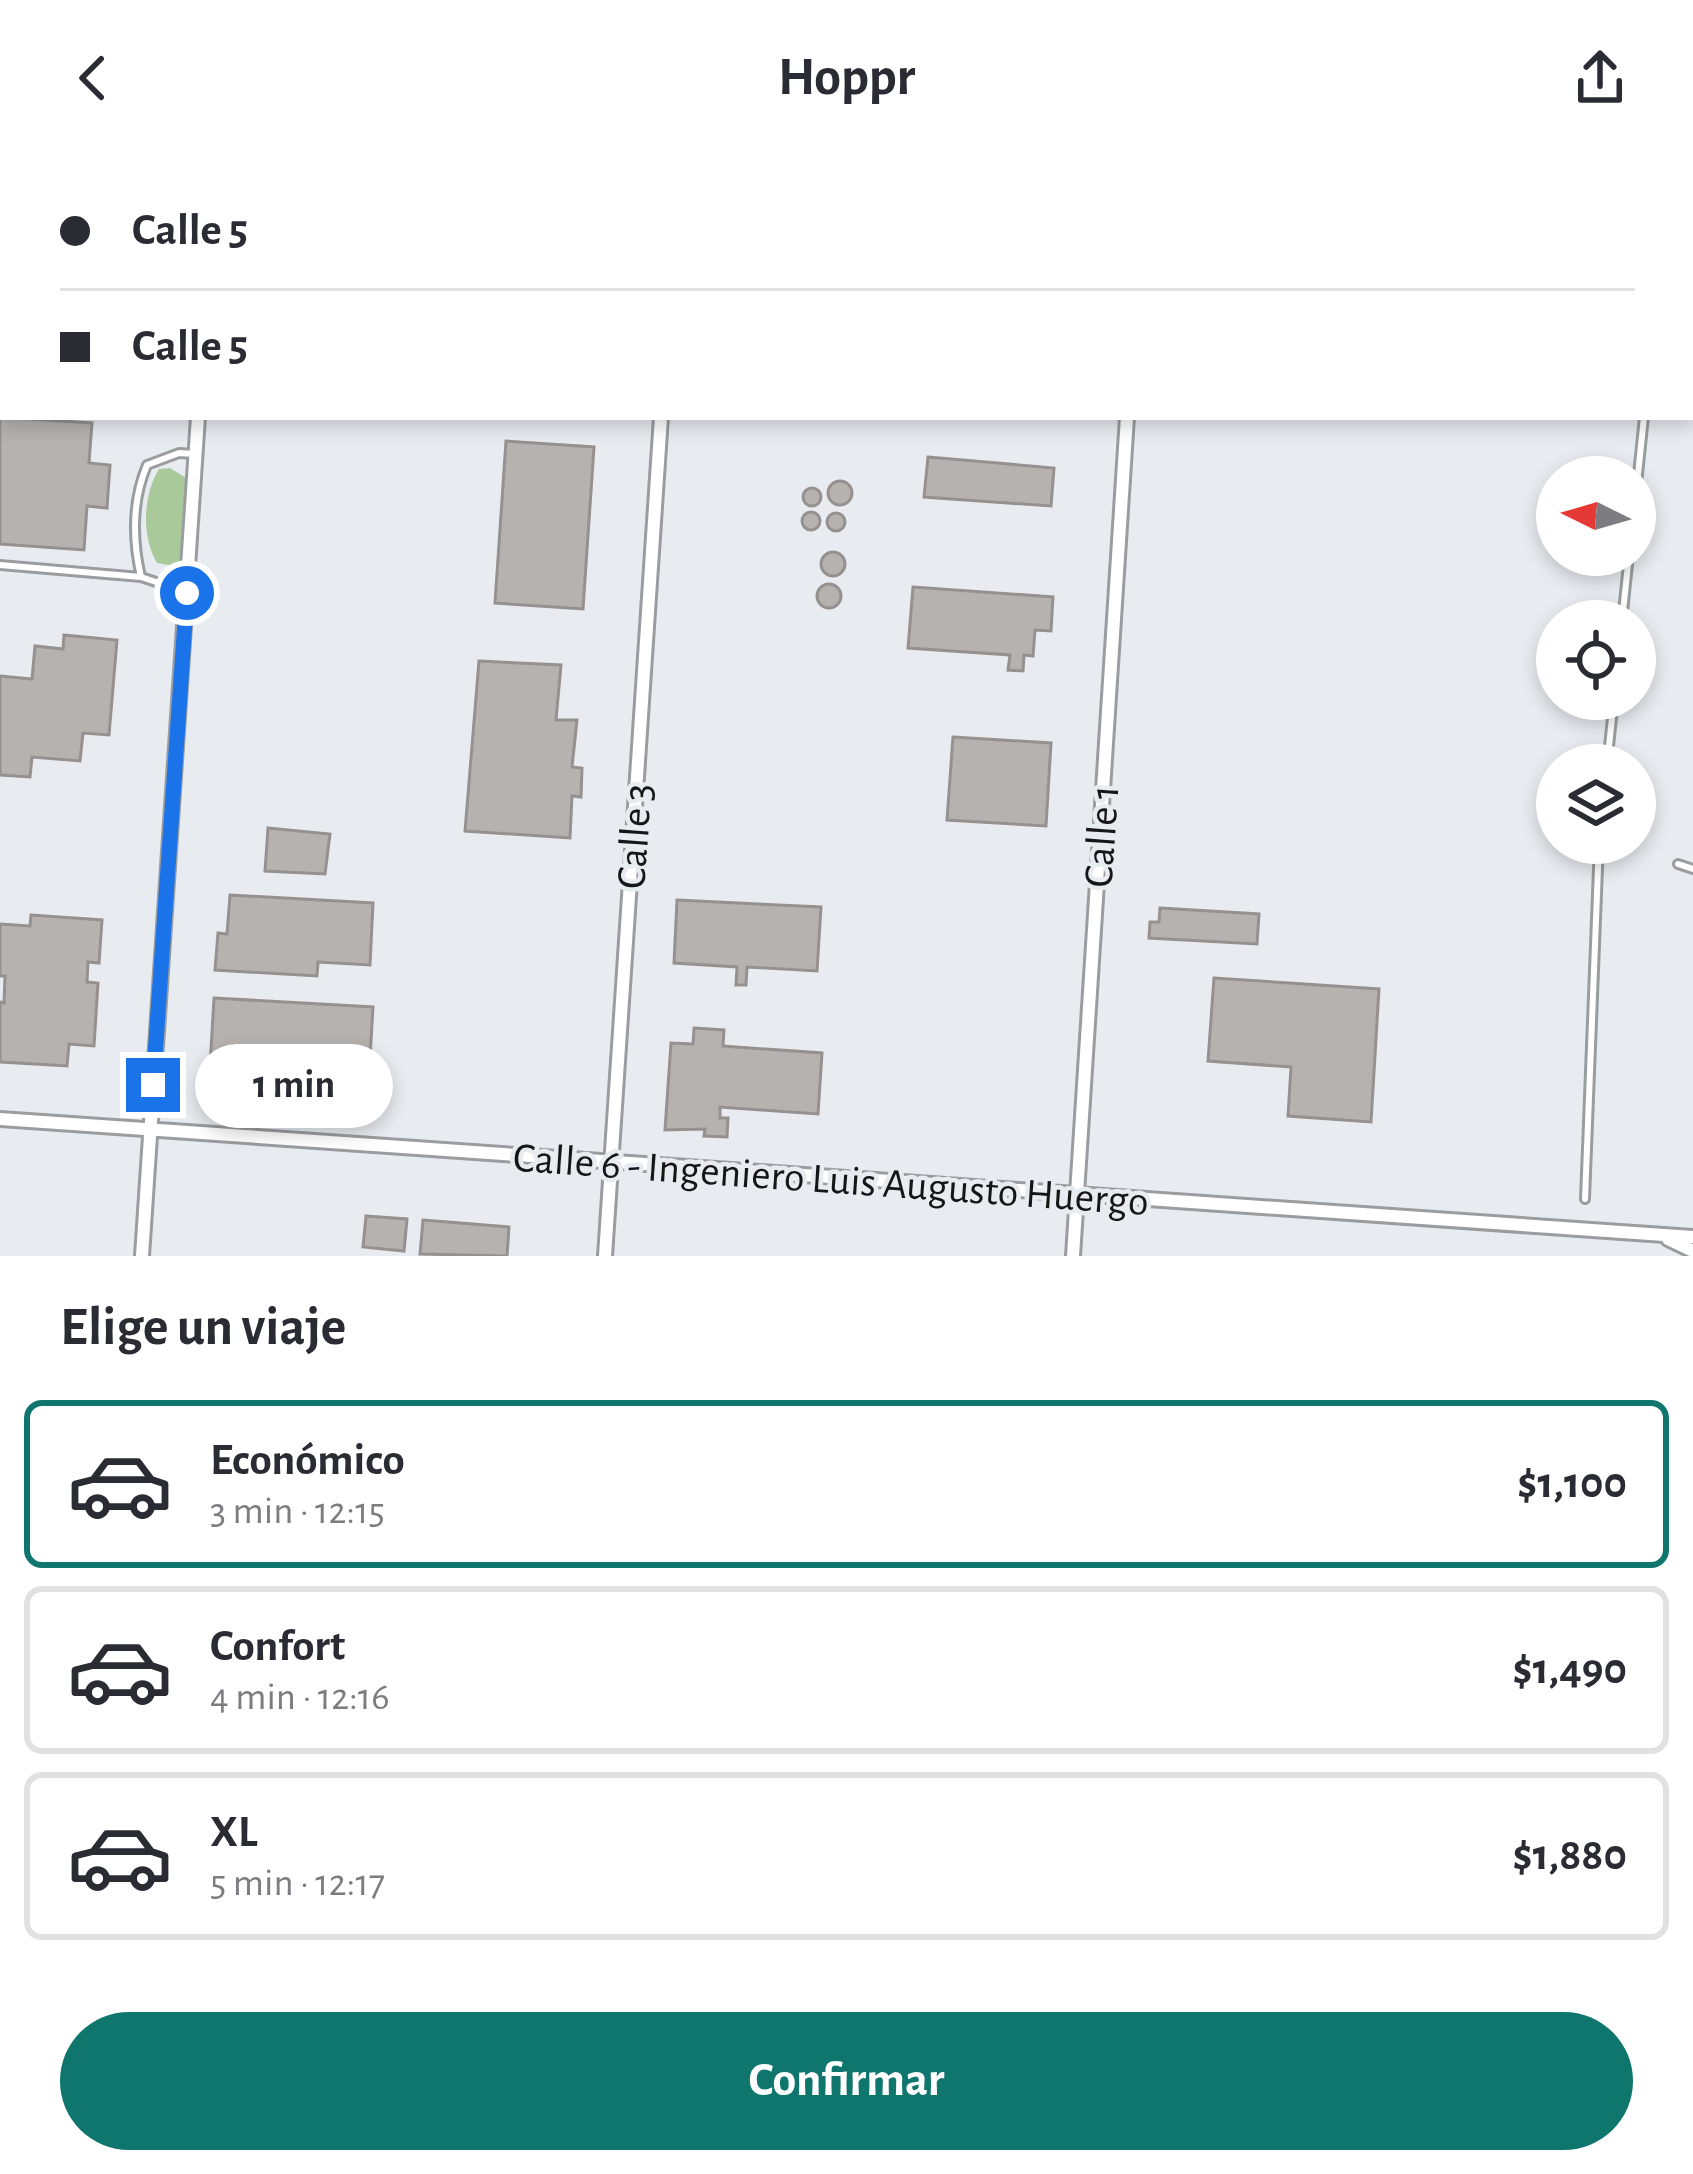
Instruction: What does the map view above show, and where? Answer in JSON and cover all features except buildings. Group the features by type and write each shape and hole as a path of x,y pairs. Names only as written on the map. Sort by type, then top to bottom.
{"street":[{"path":"142,1256 198,420"},
{"name":"Calle 3","path":"604,1256 661,420"},
{"name":"Calle 1","path":"1073,1256 1127,420"},
{"name":"Calle 6 - Ingeniero Luis Augusto Huergo","path":"0,1120 1693,1238"},
{"path":"1662,1236 1693,1251"}],"lane":[{"path":"1640,456 1644,420"},
{"path":"141,577 135,513 147,465 179,453 196,454"},
{"path":"0,565 141,577 187,593"},
{"path":"1585,1199 1598,864"},
{"path":"1678,864 1693,869"}],"green space":[{"path":"170,468 186,478 188,487 181,562 175,566 157,563 146,528 154,479 159,469"}],"route":[{"path":"153,1085 187,593"}]}
